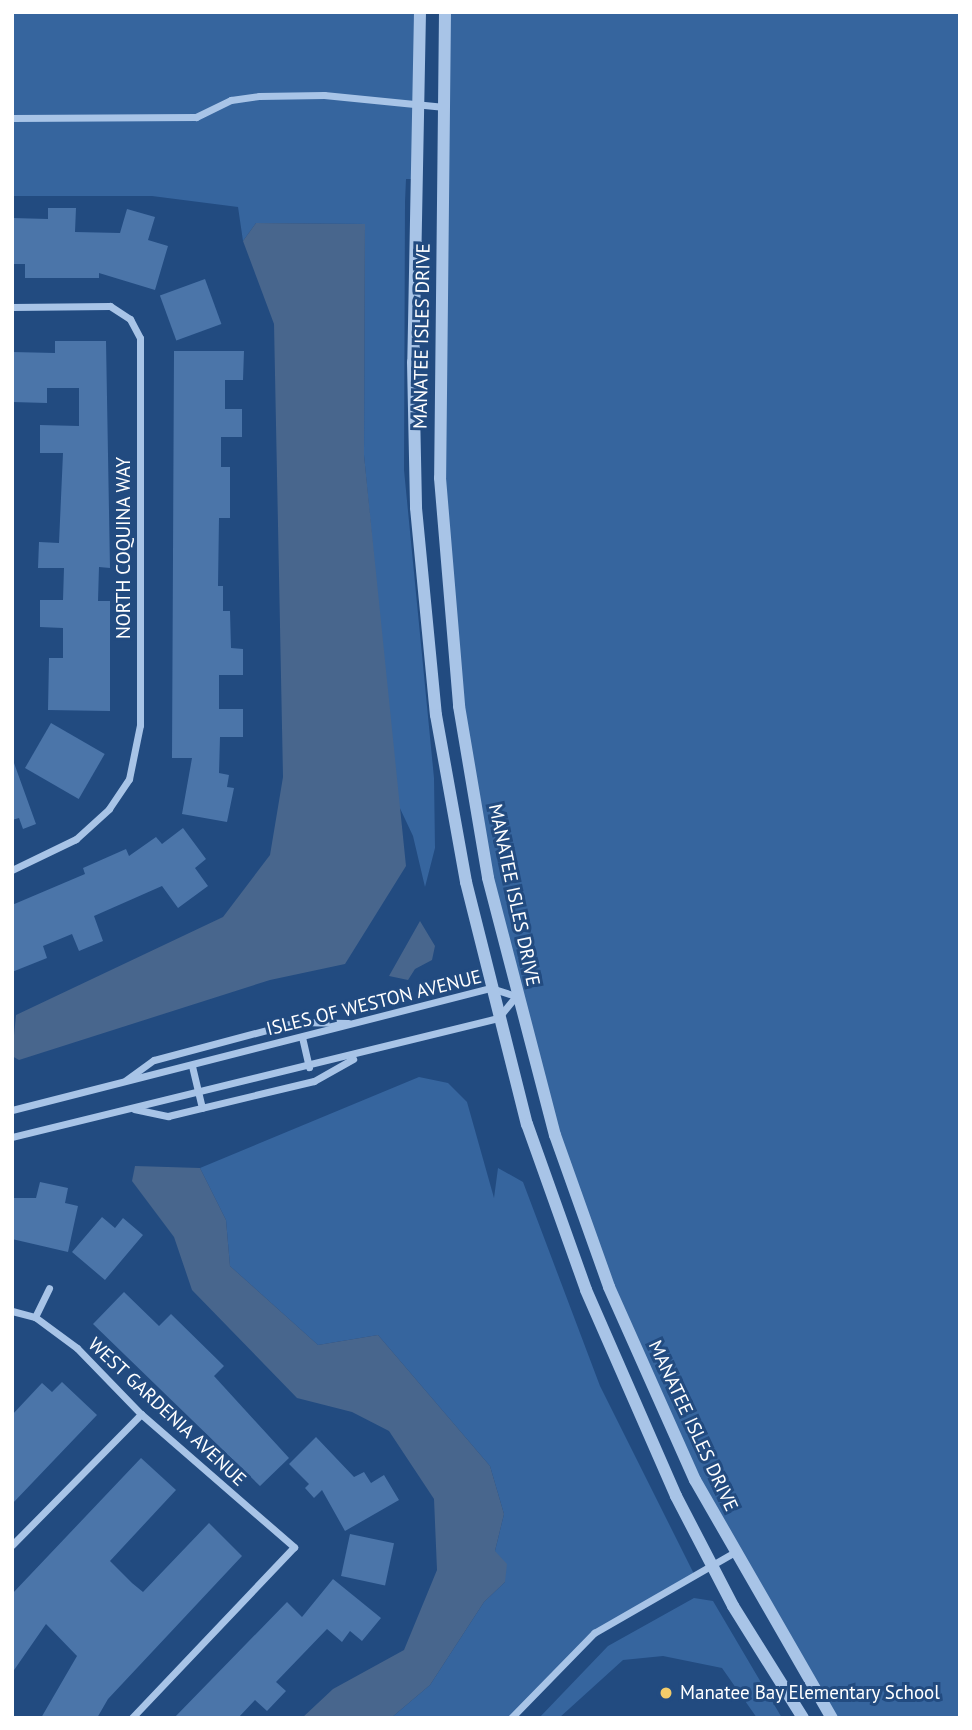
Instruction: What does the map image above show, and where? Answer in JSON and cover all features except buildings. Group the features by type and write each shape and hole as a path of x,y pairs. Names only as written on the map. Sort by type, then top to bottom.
{"street":[{"name":"MANATEE ISLES DRIVE","path":"420,12 413,362 416,508 424,613 449,798 491,988 527,1124 586,1290 625,1387 712,1566 803,1718"},
{"name":"MANATEE ISLES DRIVE","path":"444,12 446,107 439,368 447,589 473,797 516,996 555,1135 609,1287 647,1378 733,1553 832,1718"},
{"path":"12,118 196,117 230,100 259,96 324,95 446,107"},
{"name":"NORTH COQUINA WAY","path":"12,307 110,306 130,319 140,338 140,725 129,779 109,809 76,839 12,870"},
{"name":"ISLES OF WESTON AVENUE","path":"12,1110 491,988 516,996"},
{"path":"12,1137 309,1067 498,1018 516,996"},
{"path":"121,1083 154,1060 297,1022 359,1023"},
{"path":"302,1037 309,1067"},
{"path":"130,1109 168,1116 314,1081 364,1052"},
{"path":"192,1066 202,1108"},
{"path":"35,1317 49,1288"},
{"name":"WEST GARDENIA AVENUE","path":"12,1311 35,1317 77,1348 141,1414 294,1547 132,1718"},
{"path":"12,1545 141,1414"},
{"path":"511,1718 594,1633 733,1553"}],"shaded area":[{"path":"12,12 420,12 417,179 406,179 405,202 404,470 434,778 435,848 425,887 413,836 397,802 364,455 365,224 256,223 243,241 238,207 152,196 12,196"},
{"path":"445,12 960,12 960,1718 832,1718 733,1553 647,1378 555,1135 473,798 440,478"},
{"path":"256,223 365,224 364,455 406,866 345,964 270,980 19,1060 12,1056 16,1015 223,917 270,855 283,777 274,324 243,241"},
{"path":"420,921 435,946 432,960 415,969 408,980 389,976"},
{"path":"419,1077 448,1083 467,1102 494,1198 498,1168 523,1182 600,1386 695,1576 594,1633 511,1718 391,1718 430,1685 484,1602 505,1582 495,1551 504,1514 490,1466 378,1335 318,1345 230,1266 226,1220 200,1168"},
{"path":"135,1166 200,1168 226,1220 230,1266 318,1345 378,1335 490,1466 504,1514 495,1551 507,1564 505,1582 484,1602 430,1685 391,1718 302,1718 333,1689 404,1650 437,1570 434,1499 389,1431 352,1412 297,1398 192,1290 174,1237 132,1181"},
{"path":"694,1598 713,1601 782,1718 757,1718 722,1668 663,1656 623,1660 559,1718 539,1718 608,1646"}],"place":[{"name":"Manatee Bay Elementary School","path":"666,1693"}]}
